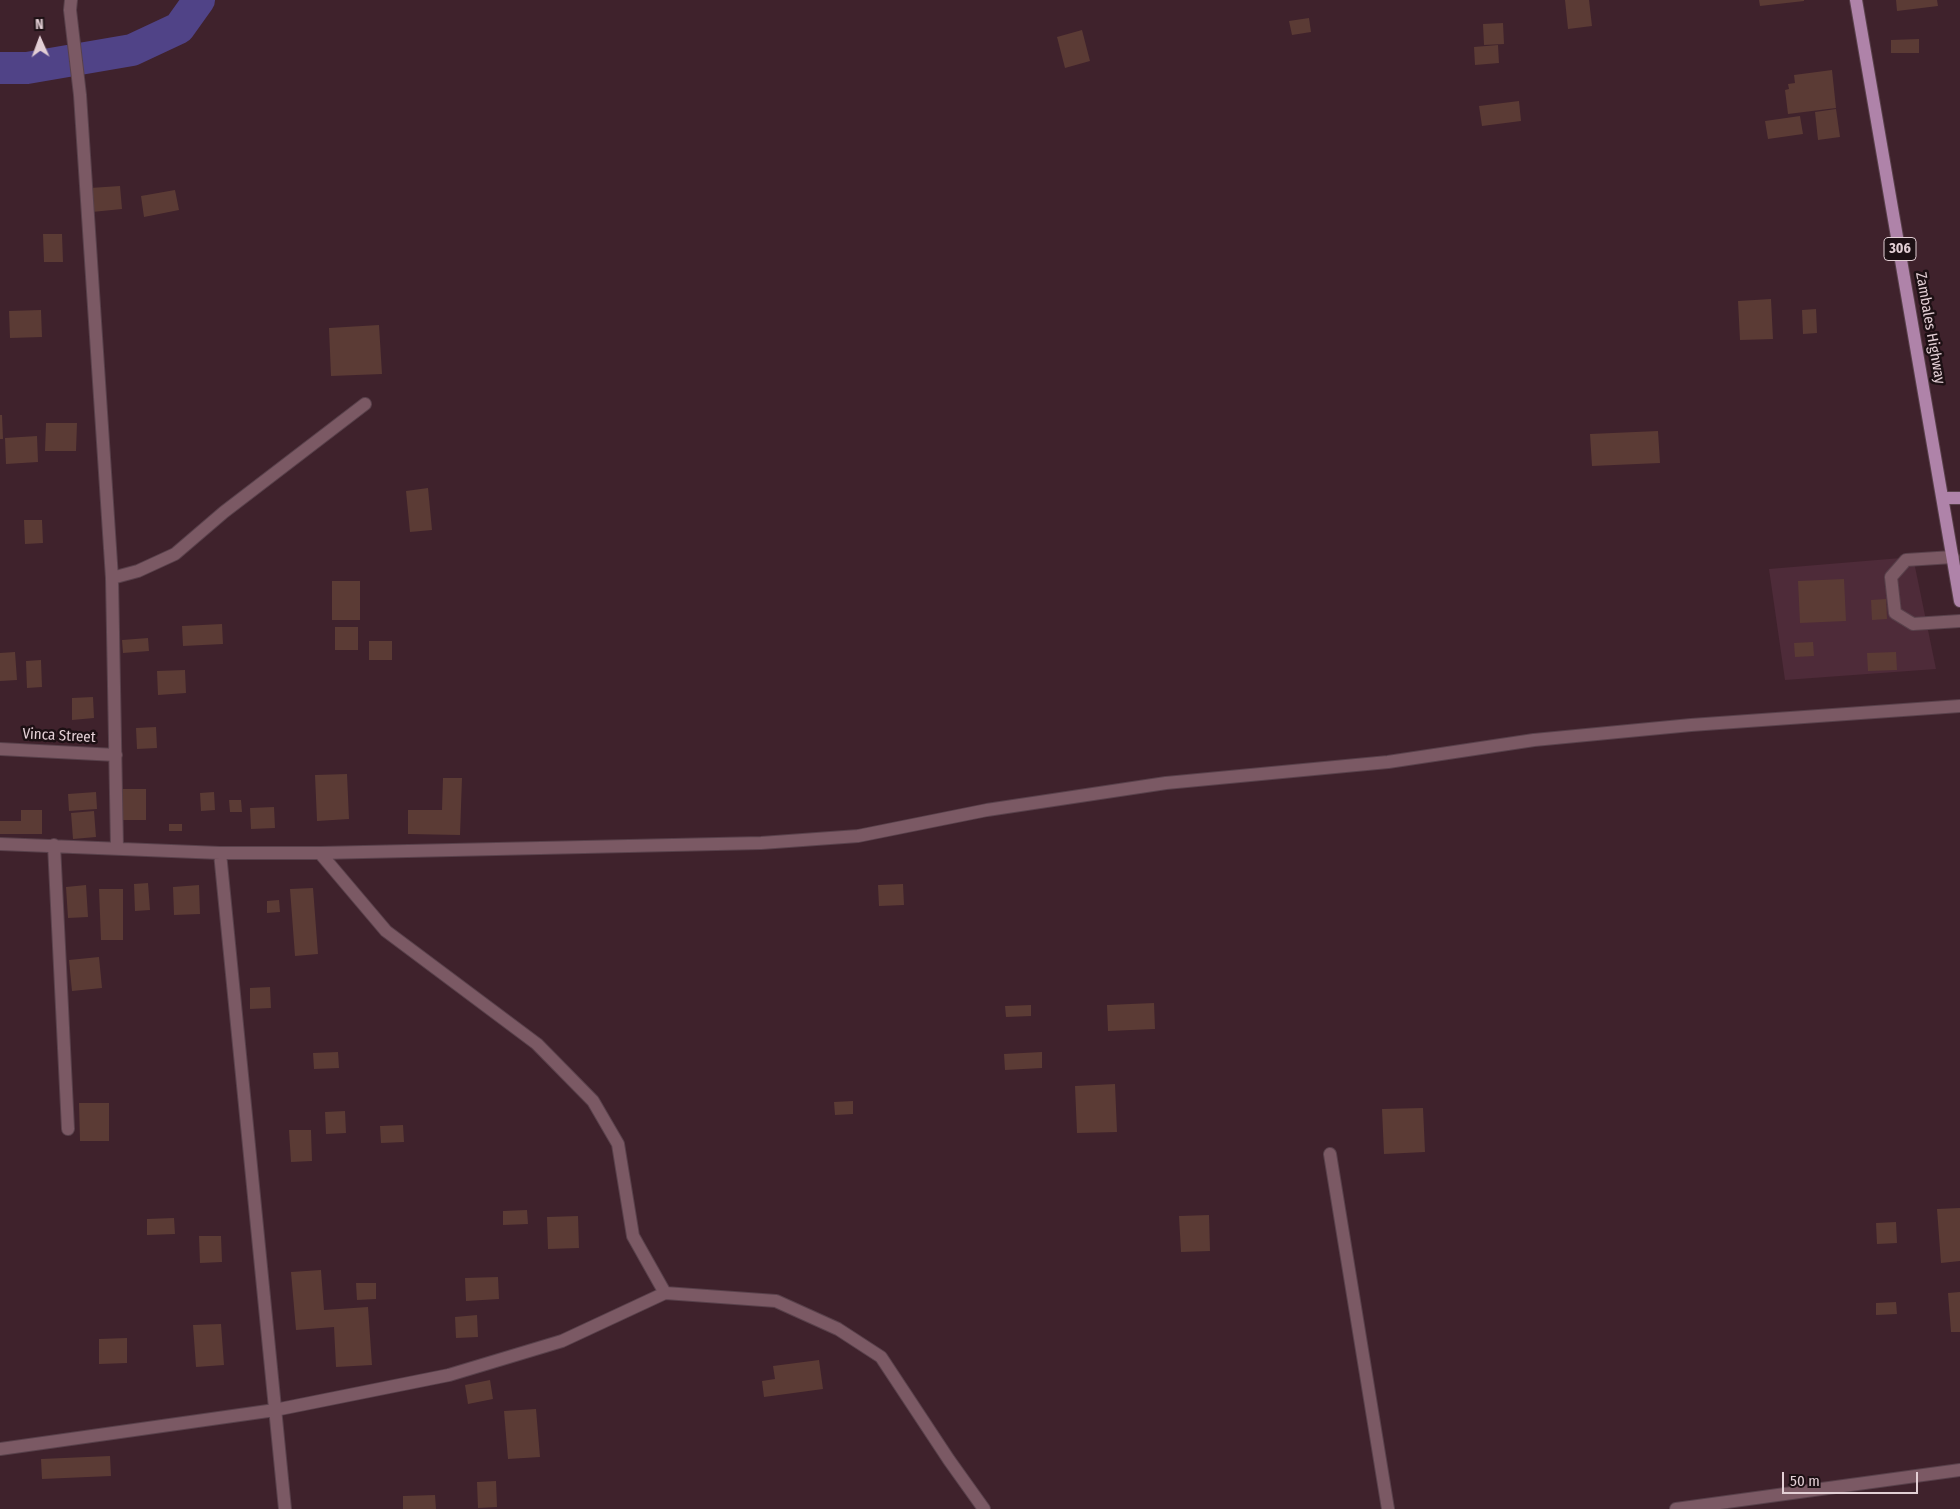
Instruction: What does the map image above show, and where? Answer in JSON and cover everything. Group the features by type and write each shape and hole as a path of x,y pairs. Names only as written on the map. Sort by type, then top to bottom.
{"main road":[{"name":"Zambales Highway","path":"1856,0 1944,498 1960,601"},
{"path":"1944,498 1960,498"}],"street":[{"path":"71,5 80,95 112,578 117,848"},
{"path":"112,578 138,571 175,554 224,512 365,404"},
{"path":"1953,557 1906,560 1891,576 1895,613 1913,624 1960,621"},
{"path":"0,844 220,853 320,853 761,843 858,836 988,810 1166,783 1388,762 1534,740 1691,725 1960,706"},
{"name":"Vinca Street","path":"0,750 116,755"},
{"path":"54,845 68,1129"},
{"path":"220,853 285,1509"},
{"path":"320,853 386,931 537,1044 593,1101 618,1144 633,1236 665,1293"},
{"path":"1330,1154 1388,1509"},
{"path":"0,1449 275,1410 449,1375 562,1341 665,1293 776,1302 838,1329 881,1357 984,1509"},
{"path":"1676,1509 1960,1470"}],"shaded area":[{"path":"1913,557 1936,669 1785,680 1769,569"}],"building":[{"path":"1565,0 1589,0 1592,26 1568,29"},
{"path":"1759,0 1804,0 1804,1 1760,6"},
{"path":"1896,0 1937,0 1938,6 1897,11"},
{"path":"1309,18 1311,32 1292,35 1289,21"},
{"path":"1503,23 1504,44 1484,45 1483,24"},
{"path":"1082,30 1090,61 1065,68 1057,37"},
{"path":"1919,39 1919,53 1891,53 1891,40"},
{"path":"1498,45 1499,63 1475,65 1474,47"},
{"path":"1832,70 1836,108 1788,114 1785,90 1789,89 1788,84 1795,83 1794,75"},
{"path":"1519,101 1521,121 1482,126 1479,106"},
{"path":"1836,109 1840,137 1818,140 1815,112"},
{"path":"1800,116 1803,134 1768,139 1765,121"},
{"path":"120,186 122,209 92,212 90,188"},
{"path":"175,190 179,210 144,217 141,196"},
{"path":"43,234 62,234 63,262 44,262"},
{"path":"1771,299 1773,339 1740,340 1738,301"},
{"path":"1816,309 1817,333 1803,334 1802,310"},
{"path":"41,310 42,337 10,338 9,311"},
{"path":"379,325 382,374 331,376 329,328"},
{"path":"0,415 2,415 3,439 0,439"},
{"path":"46,423 77,423 76,451 45,451"},
{"path":"1658,431 1660,463 1592,466 1590,434"},
{"path":"37,436 38,462 6,464 5,438"},
{"path":"428,488 432,530 410,532 406,491"},
{"path":"24,520 42,520 43,543 25,544"},
{"path":"1844,579 1846,621 1800,623 1798,581"},
{"path":"332,581 360,581 360,620 332,620"},
{"path":"1886,599 1887,619 1872,620 1871,600"},
{"path":"222,624 223,644 183,646 182,626"},
{"path":"335,627 358,627 358,650 335,650"},
{"path":"148,638 149,651 123,653 122,640"},
{"path":"369,641 392,641 392,660 369,660"},
{"path":"1813,642 1814,656 1795,657 1794,643"},
{"path":"15,652 17,680 0,681 0,653"},
{"path":"1896,652 1897,670 1868,671 1867,653"},
{"path":"41,660 42,687 27,688 26,661"},
{"path":"185,670 186,693 158,695 157,671"},
{"path":"93,697 94,718 72,720 72,698"},
{"path":"156,727 157,748 137,749 136,728"},
{"path":"347,774 349,819 317,821 315,775"},
{"path":"443,778 462,778 460,835 408,834 408,810 442,810"},
{"path":"122,789 146,789 146,820 122,820"},
{"path":"96,792 97,809 69,811 68,794"},
{"path":"214,792 215,810 201,811 200,793"},
{"path":"229,800 241,800 242,812 230,812"},
{"path":"274,807 275,828 251,829 250,808"},
{"path":"21,810 42,810 42,834 0,834 0,821 21,821"},
{"path":"94,811 96,837 73,839 71,813"},
{"path":"169,824 182,824 182,831 169,831"},
{"path":"148,883 150,910 135,911 134,884"},
{"path":"903,884 904,905 879,906 878,885"},
{"path":"86,885 88,917 68,918 66,887"},
{"path":"199,885 200,914 174,915 173,887"},
{"path":"313,888 318,954 295,956 290,889"},
{"path":"99,889 123,889 123,940 101,940"},
{"path":"279,900 280,912 267,913 267,901"},
{"path":"99,957 102,988 72,991 69,960"},
{"path":"270,987 271,1008 250,1009 250,988"},
{"path":"1154,1003 1155,1029 1108,1031 1107,1005"},
{"path":"1031,1005 1031,1016 1006,1017 1005,1006"},
{"path":"338,1052 339,1068 314,1069 313,1053"},
{"path":"1042,1052 1042,1068 1005,1070 1004,1054"},
{"path":"1115,1084 1117,1132 1077,1133 1075,1086"},
{"path":"853,1101 853,1114 835,1115 834,1102"},
{"path":"79,1103 109,1103 109,1141 80,1141"},
{"path":"1423,1108 1425,1152 1384,1154 1382,1109"},
{"path":"345,1111 346,1133 326,1134 325,1112"},
{"path":"403,1125 404,1142 381,1143 380,1126"},
{"path":"289,1130 311,1130 312,1161 291,1162"},
{"path":"1960,1208 1960,1261 1941,1263 1937,1209"},
{"path":"527,1210 528,1224 503,1225 503,1211"},
{"path":"1209,1215 1210,1251 1181,1252 1179,1216"},
{"path":"578,1216 579,1248 548,1249 547,1217"},
{"path":"174,1218 175,1234 147,1235 147,1219"},
{"path":"1896,1222 1897,1243 1877,1244 1876,1223"},
{"path":"199,1236 221,1236 222,1262 200,1263"},
{"path":"321,1270 324,1310 368,1307 372,1365 336,1367 334,1327 296,1330 291,1272"},
{"path":"498,1277 499,1299 466,1301 465,1278"},
{"path":"356,1283 376,1283 376,1299 357,1300"},
{"path":"1960,1292 1960,1332 1951,1332 1948,1293"},
{"path":"1896,1302 1897,1314 1876,1315 1876,1303"},
{"path":"477,1315 478,1337 456,1338 455,1317"},
{"path":"221,1324 224,1365 196,1367 193,1325"},
{"path":"127,1338 127,1363 99,1364 99,1339"},
{"path":"819,1360 823,1389 764,1397 762,1381 775,1379 773,1366"},
{"path":"490,1380 493,1399 468,1404 465,1385"},
{"path":"536,1409 540,1457 508,1459 504,1411"},
{"path":"110,1456 111,1476 42,1479 41,1459"},
{"path":"496,1481 497,1507 478,1508 477,1482"},
{"path":"435,1495 436,1509 403,1509 403,1496"}],"waterway":[{"path":"0,68 27,68 132,50 179,28 199,0"}]}
